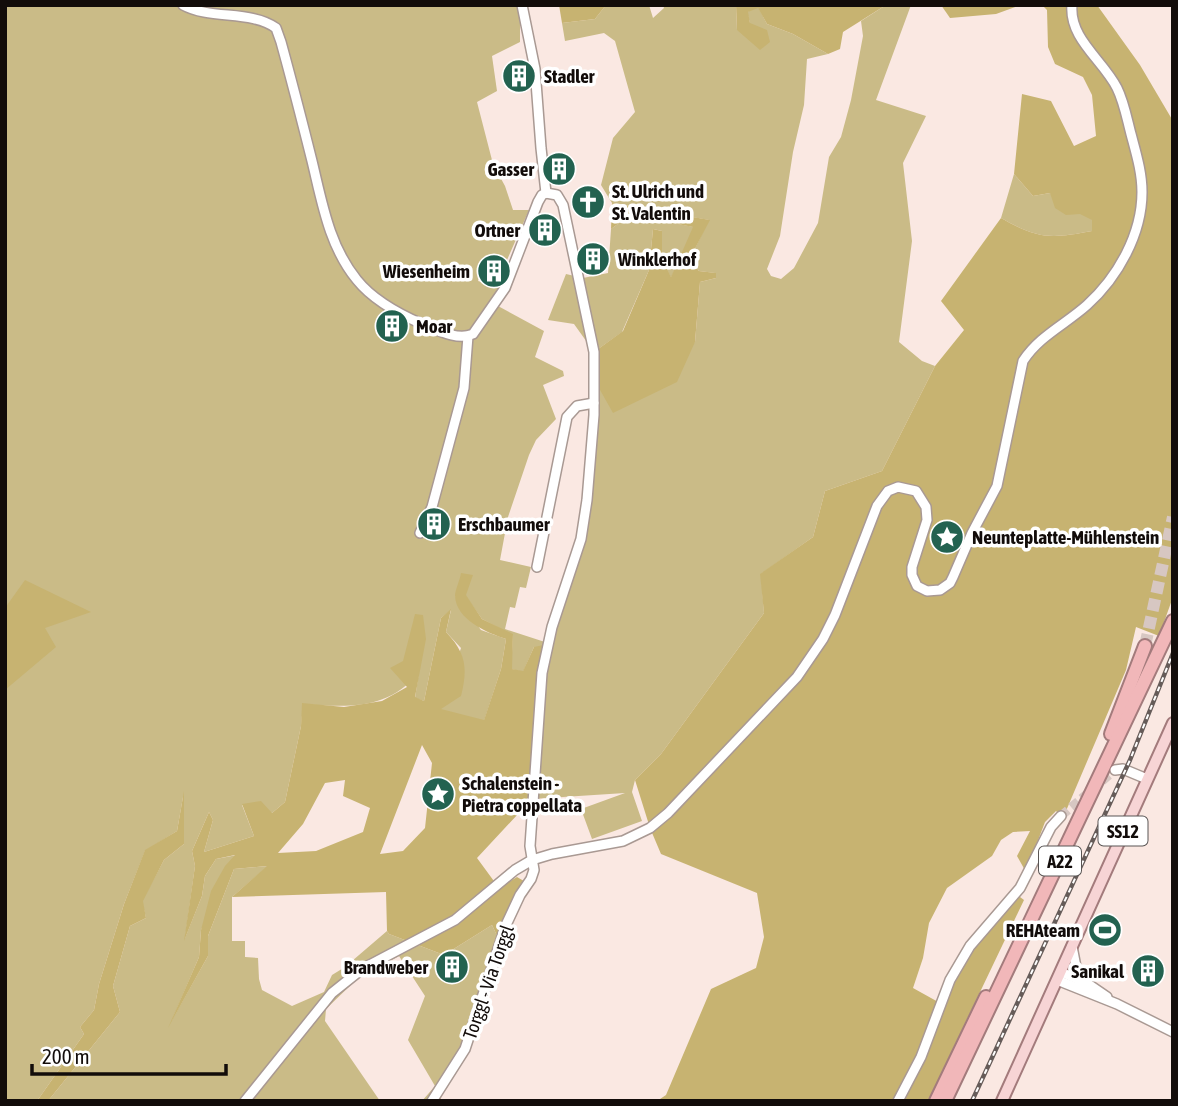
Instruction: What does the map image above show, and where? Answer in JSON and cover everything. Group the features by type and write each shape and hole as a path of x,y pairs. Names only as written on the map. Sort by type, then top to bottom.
{"highway":[{"name":"A22","path":"945,1101 1173,621"},
{"name":"A22","path":"936,1101 1115,726 1145,646"}],"main road":[{"name":"SS12","path":"1002,1101 1173,723"}],"street":[{"path":"183,5 198,12 264,21 276,28 330,231 348,268 363,287 385,305 432,328 457,336 468,336 479,327 505,288 538,202 546,193 536,69 522,5"},
{"path":"245,1101 311,1016 347,980 454,920 515,870 532,860 635,836 650,828 689,793 786,690 812,655 835,615 875,511 888,491 898,487 910,488 921,496 926,507 927,520 912,567 917,586 927,592 935,592 950,583 997,486 1023,361 1031,349 1086,306 1111,279 1139,221 1142,193 1139,166 1120,94 1111,76 1079,35 1073,20 1072,5"},
{"name":"Torggl - Via Torggl","path":"432,1101 465,1049 506,925 534,870 530,846 542,673 552,627 581,539 590,480 594,352 563,205 559,197 546,193"},
{"path":"420,533 432,507 464,388 468,336"},
{"path":"537,567 567,417 577,407 594,403"},
{"path":"1115,770 1123,769 1147,779"},
{"path":"898,1101 921,1056 950,980 970,946 1020,888 1051,827 1061,817"},
{"path":"1072,946 1076,967 1088,984"},
{"path":"1059,976 1088,984 1117,1003"},
{"path":"1059,976 1173,1032"}],"shaded area":[{"path":"5,5 520,5 520,42 492,56 497,91 477,102 493,164 505,186 513,210 529,210 507,260 485,257 478,281 507,289 498,306 544,331 535,357 563,371 564,376 543,385 556,419 536,440 529,455 508,517 500,560 531,567 526,588 520,587 515,608 510,607 505,629 548,643 577,554 595,381 695,342 700,282 716,278 715,273 699,271 690,258 709,220 612,203 601,185 613,138 635,112 615,41 604,33 565,41 562,23 595,19 606,5 649,5 653,18 664,8 663,5 736,5 737,30 750,23 747,12 758,7 767,24 793,34 828,54 807,59 804,105 793,152 780,236 767,269 771,276 781,279 794,268 818,223 829,157 841,137 851,100 863,36 861,21 886,5 911,5 876,100 926,116 903,163 912,241 899,342 922,361 935,366 882,471 825,491 813,537 761,574 764,613 661,754 635,780 632,792 642,821 592,839 581,809 625,793 532,799 534,647 523,672 511,669 513,635 482,619 465,595 455,596 481,630 506,639 501,669 484,721 440,710 461,648 446,632 451,610 441,618 424,701 415,698 419,672 394,694 366,704 303,704 285,802 272,813 242,805 254,836 204,852 213,820 209,812 192,851 195,866 185,938 202,896 205,876 216,859 237,855 201,930 199,957 172,1020 208,956 208,936 234,869 268,866 232,897 232,941 245,941 245,957 258,958 262,990 292,1006 324,992 332,975 387,931 444,955 492,925 500,942 478,1013 445,1083 440,1101 422,1101 435,1086 408,1040 425,996 399,956 357,979 326,1009 325,1021 380,1101 48,1101 120,1012 113,986 130,926 146,918 142,901 164,860 184,844 183,797 177,831 145,851 124,904 99,984 94,1010 80,1027 84,1034 37,1101 5,1101"},
{"path":"559,5 606,5 595,19 562,23"},
{"path":"736,5 886,5 843,32 840,49 828,54 793,34 767,24 758,8 748,12 750,23 767,30 770,42 760,50 737,30"},
{"path":"941,5 1021,5 996,14 950,18"},
{"path":"1042,5 1097,5 1140,65 1173,121 1173,597 1159,636 1136,627 1126,670 1063,818 1056,811 1045,822 1026,872 1017,856 1030,831 1013,832 1001,840 992,856 947,888 929,923 923,958 913,988 940,1003 970,946 1016,894 1024,900 928,1101 898,1101 901,1094 891,1101 657,1101 666,1095 711,989 756,968 764,937 757,893 661,854 635,780 661,754 764,613 760,574 813,537 825,491 882,471 935,366 964,330 941,301 1001,218 1025,230 1045,235 1092,231 1092,220 1080,214 1066,215 1055,208 1050,193 1033,196 1014,174 1022,94 1051,101 1074,146 1096,136 1092,95 1083,77 1055,64 1048,47 1047,10"},
{"path":"1014,174 1033,196 1050,193 1093,220 1092,231 1045,235 1025,230 1001,218"},
{"path":"594,192 600,194 601,212 590,211 589,216 573,209 571,198"},
{"path":"612,203 710,220 690,258 699,271 716,273 716,278 700,282 695,342 677,382 613,413 595,381 594,352 623,331 649,270 653,229 662,231 662,258 671,277 693,227 657,220 626,218 611,229"},
{"path":"626,218 694,227 671,278 662,258 662,231 653,229 649,270 622,332 594,352 574,324 548,320 566,274 583,278 608,273 611,229"},
{"path":"461,573 473,575 466,595 482,619 513,634 512,669 523,671 534,647 548,644 532,799 477,858 499,888 517,877 529,884 500,942 492,925 444,955 389,934 386,892 232,897 267,866 234,869 208,936 208,956 168,1028 199,957 201,930 211,891 225,866 235,855 216,859 205,876 202,896 184,941 195,866 192,851 209,812 213,820 204,852 254,836 242,804 261,801 272,813 285,802 301,726 302,703 344,707 382,701 407,687 390,668 403,661 415,614 423,615 426,639 415,697 424,701 441,618 451,609 446,632 458,647 465,669 461,696 441,709 484,720 501,669 506,639 474,624 461,612 455,596","holes":["422,745 432,763 425,828 403,851 380,854","345,780 343,796 370,808 363,832 316,851 278,853 303,824 325,783"]},
{"path":"25,580 91,612 45,628 56,647 5,690 5,608"},
{"path":"184,791 184,844 164,860 143,901 146,918 130,926 113,986 120,1012 48,1101 37,1101 84,1034 80,1027 94,1010 99,984 124,904 145,850 177,831"}],"tunnel":[{"path":"1145,646 1173,517"},
{"path":"1061,816 1115,770"}],"railway":[{"path":"972,1101 1130,760 1173,653"}],"place":[{"name":"Stadler","path":"519,76"},
{"name":"Gasser","path":"559,169"},
{"name":"St. Ulrich und St. Valentin","path":"588,202"},
{"name":"Ortner","path":"545,230"},
{"name":"Winklerhof","path":"593,259"},
{"name":"Wiesenheim","path":"494,271"},
{"name":"Moar","path":"392,326"},
{"name":"Erschbaumer","path":"434,524"},
{"name":"Neunteplatte-Mühlenstein","path":"947,537"},
{"name":"Schalenstein - Pietra coppellata","path":"438,794"},
{"name":"REHAteam","path":"1105,930"},
{"name":"Brandweber","path":"452,967"},
{"name":"Sanikal","path":"1148,971"}]}
